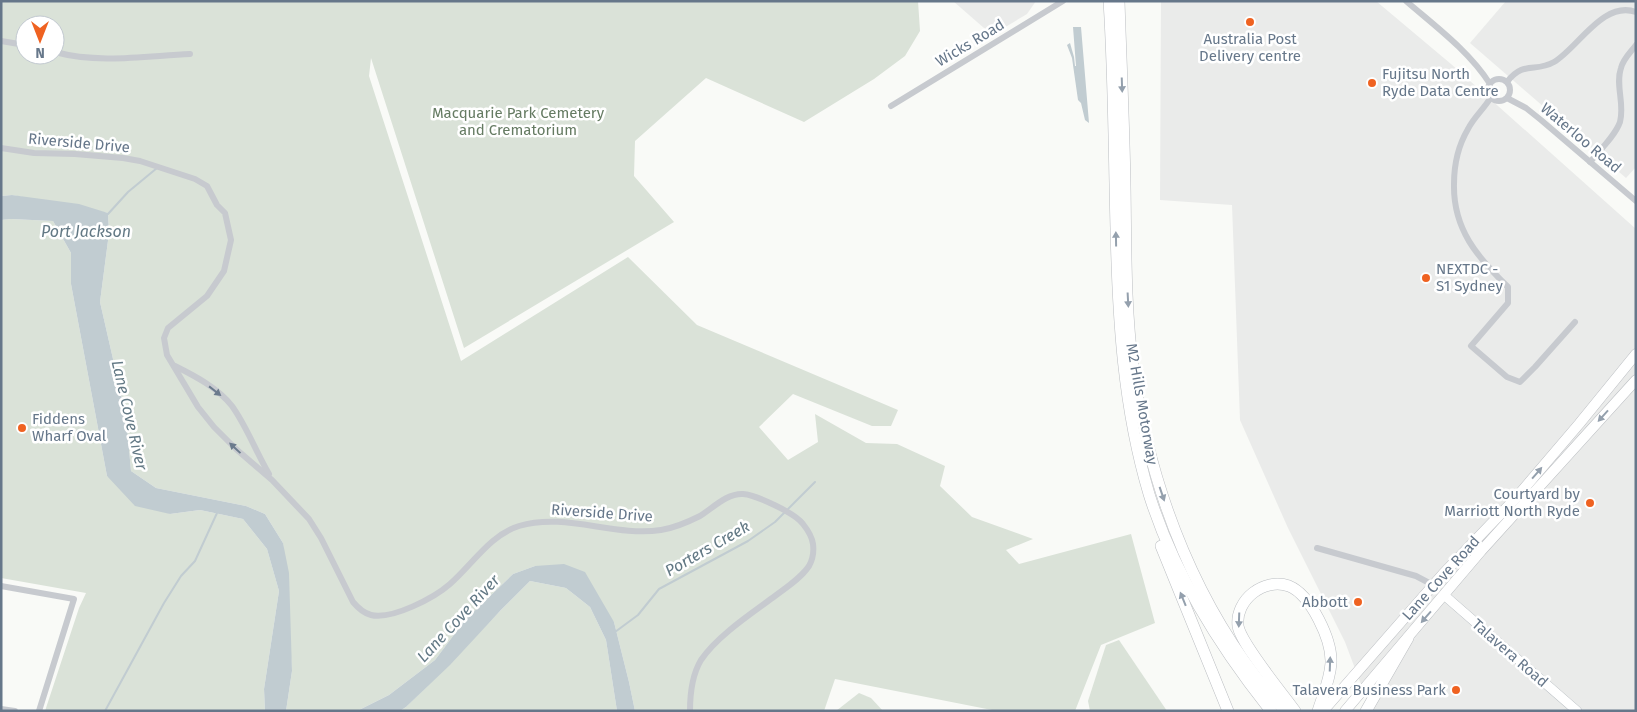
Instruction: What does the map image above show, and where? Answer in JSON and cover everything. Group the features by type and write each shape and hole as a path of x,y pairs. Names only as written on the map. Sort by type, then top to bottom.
{"highway":[{"name":"M2 Hills Motorway","path":"1109,1 1121,344 1131,415 1150,494 1169,546 1186,582 1237,666 1271,711"},
{"name":"M2 Hills Motorway","path":"1118,1 1130,332 1139,405 1153,466 1178,539 1213,610 1261,683 1285,711"},
{"name":"Lane Cove Road","path":"1323,711 1432,585 1526,486 1636,354"},
{"name":"Lane Cove Road","path":"1345,711 1481,551 1636,380"},
{"path":"1150,494 1148,514 1228,711"},
{"path":"1295,711 1248,647 1240,634 1238,625 1239,613 1246,599 1258,589 1273,584 1289,586 1306,599 1327,640 1331,662 1329,678 1318,711"},
{"path":"1432,585 1444,596"},
{"path":"1366,711 1408,638"}],"main road":[{"name":"Talavera Road","path":"1444,596 1576,711"}],"street":[{"name":"Wicks Road","path":"891,106 1063,1"},
{"path":"1406,1 1457,46 1483,73 1490,84"},
{"path":"1507,82 1524,68 1547,66 1564,55 1600,13 1609,7 1620,5 1636,12"},
{"path":"1,41 15,43"},
{"path":"1590,162 1620,122 1620,68 1636,46"},
{"path":"65,55 112,59 190,54"},
{"path":"1500,79 1507,82 1510,88 1507,98 1501,101 1490,97 1488,91 1490,84 1500,79"},
{"path":"1490,97 1468,127 1459,148 1454,171 1454,200 1466,237 1475,251 1508,287 1508,303 1471,346 1507,377 1516,381 1522,380 1575,322"},
{"name":"Waterloo Road","path":"1507,98 1526,108 1636,201"},
{"name":"Riverside Drive","path":"1,148 34,153 123,158 153,165 195,179 207,186 217,205 225,213 230,240 224,271 207,296 172,324 164,338 167,356 198,407 214,427 272,480 312,524 353,602 366,614 378,616 393,614 437,594 450,584 493,541 519,526 548,521 623,530 661,530 689,521 730,496 738,494 755,497 802,522 813,543 814,552 808,567 794,582 744,619 710,648 696,670 690,696 690,711"},
{"name":"Riverside Drive","path":"174,365 197,377 218,392 232,406 272,480"},
{"path":"1317,548 1416,576 1432,585"},
{"path":"1,586 74,599 39,711"},
{"path":"1,708 15,711"}],"shaded area":[{"path":"953,1 1036,1 1027,14 992,35"},
{"path":"1161,1 1376,1 1451,64 1636,229 1636,711 1371,711 1345,642 1288,528 1240,420 1232,205 1160,200"},
{"path":"1506,1 1636,1 1636,167 1626,178 1470,43"}],"green space":[{"name":"Macquarie Park Cemetery and Crematorium","path":"1,1 918,1 920,31 905,56 874,79 804,122 706,78 635,141 634,176 674,222 464,348 371,58 369,76 461,361 628,257 697,325 898,410 891,426 872,426 793,394 759,427 788,460 818,442 815,414 866,443 897,444 945,466 940,486 972,517 1033,539 1006,550 1019,564 1131,534 1155,623 1101,645 1075,711 997,711 835,679 824,711 635,711 614,622 535,566 513,574 465,620 435,660 389,695 357,711 286,711 292,671 283,543 265,514 246,506 156,488 131,471 126,416 100,302 109,233 108,213 12,195 1,196"},
{"path":"1,220 53,221 71,253 71,284 107,476 170,514 200,510 243,519 267,549 279,591 264,689 265,711 45,711 79,608 86,593 1,578"},
{"path":"530,581 566,588 590,607 606,640 617,711 400,711 422,691"},
{"path":"1119,640 1167,711 1090,711 1088,701 1106,645"},
{"path":"859,693 871,698 883,711 836,711"}],"water":[{"path":"1073,27 1081,27 1089,123 1085,120 1081,103 1078,100 1072,58 1067,45 1070,43 1076,66"},
{"name":"Port Jackson","path":"12,195 79,204 108,213 109,233 100,302 126,416 131,471 156,488 246,506 265,514 283,543 289,573 292,671 286,711 265,711 264,689 279,591 267,549 243,519 200,510 170,514 135,506 107,476 71,284 71,253 53,221 1,220 1,196"},
{"name":"Lane Cove River","path":"564,564 585,572 614,622 635,711 617,711 606,640 590,607 566,588 530,581 450,665 406,707 400,711 357,711 389,695 435,660 465,620 513,574 535,566"}],"waterway":[{"path":"108,214 128,192 157,168"},
{"name":"Porters Creek","path":"615,632 638,615 659,589 748,541 775,522 815,482"},
{"path":"105,711 164,603 181,576 195,561 217,513"}],"place":[{"name":"Australia Post Delivery centre","path":"1250,22"},
{"name":"Fujitsu North Ryde Data Centre","path":"1372,83"},
{"name":"NEXTDC - S1 Sydney","path":"1426,278"},
{"name":"Fiddens Wharf Oval","path":"22,428"},
{"name":"Courtyard by Marriott North Ryde","path":"1590,503"},
{"name":"Abbott","path":"1358,602"},
{"name":"Talavera Business Park","path":"1456,690"}]}
